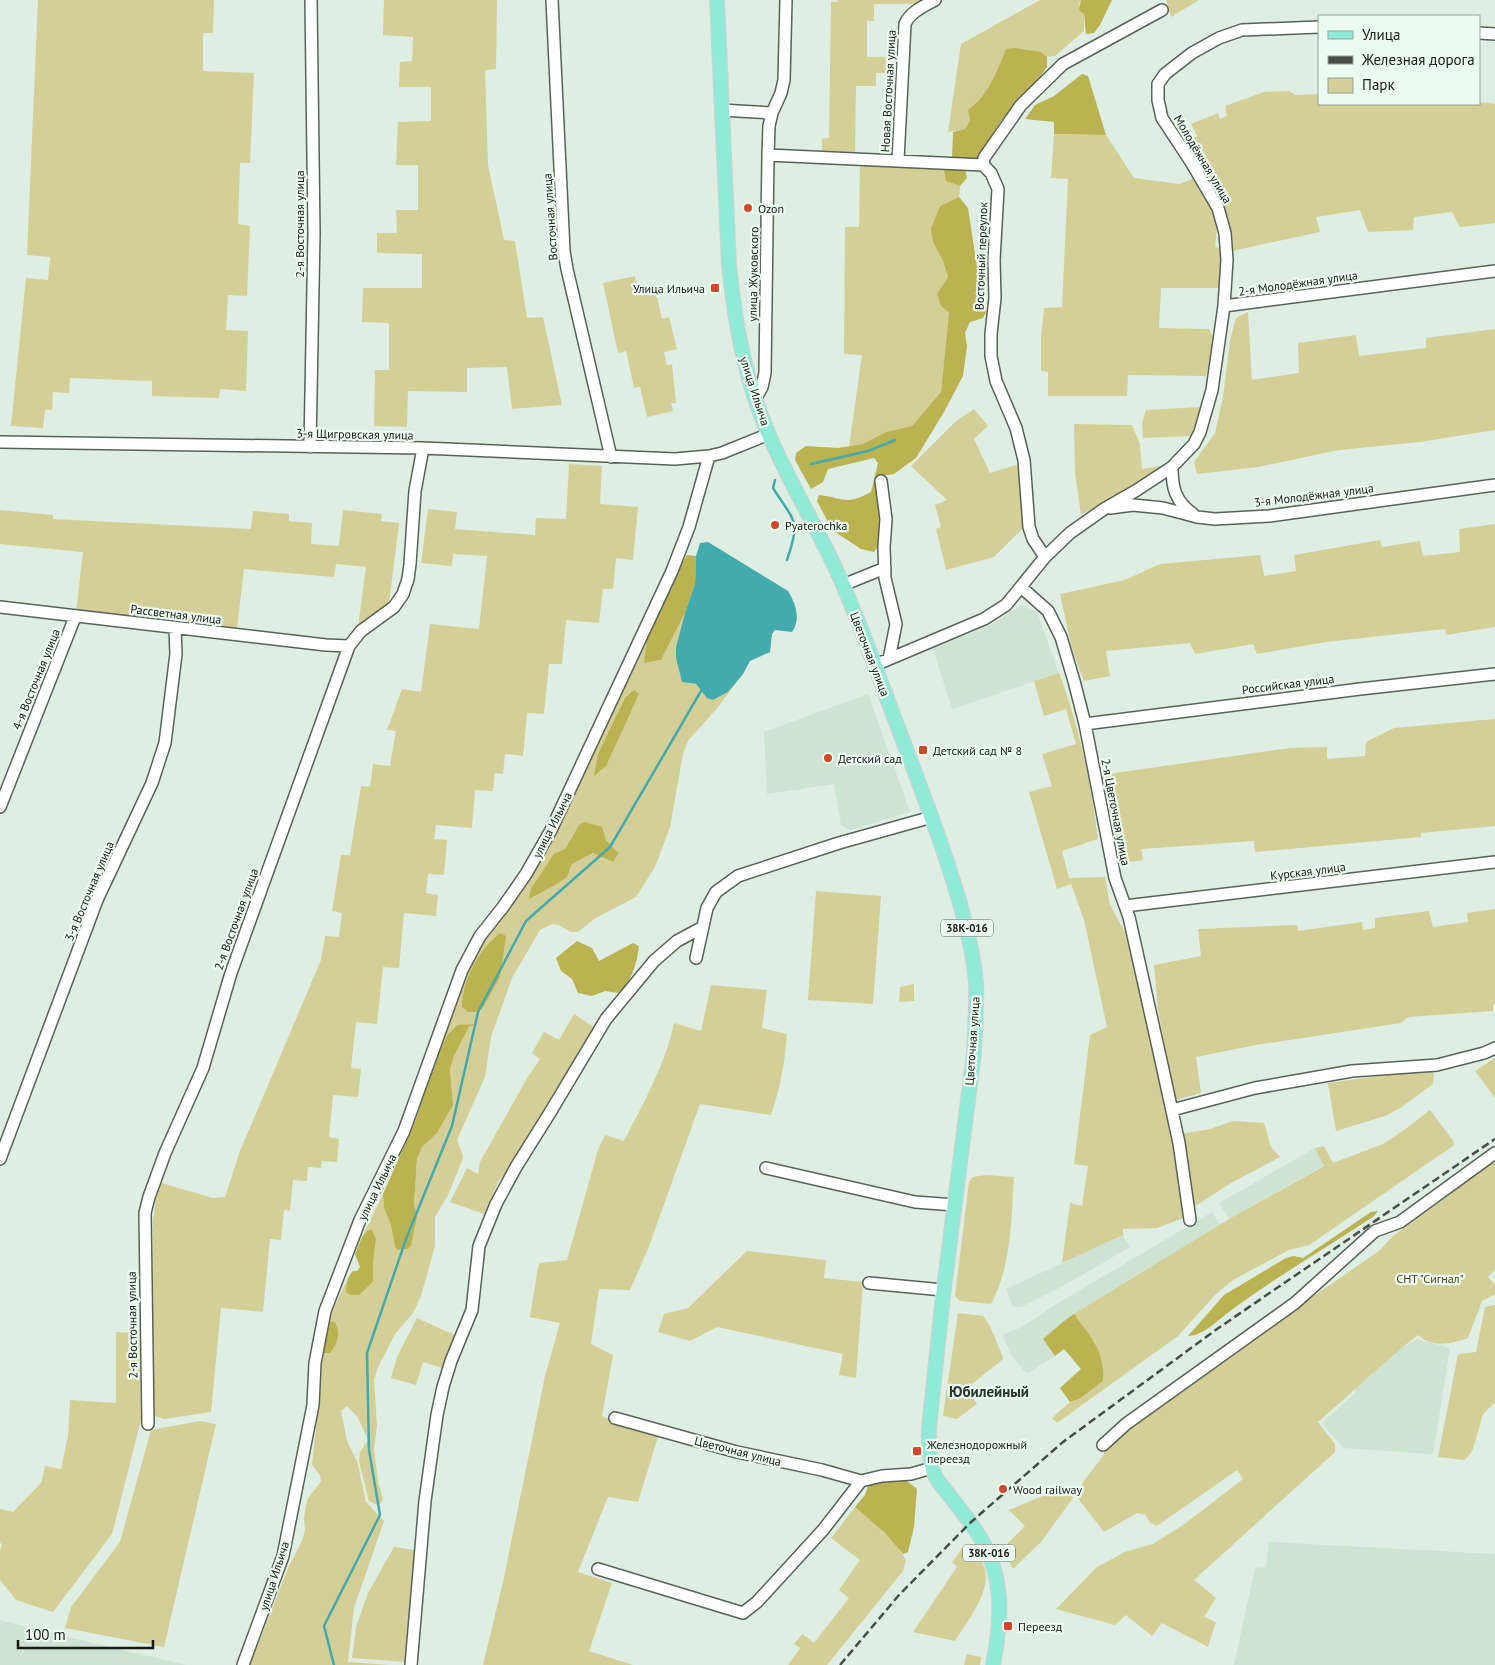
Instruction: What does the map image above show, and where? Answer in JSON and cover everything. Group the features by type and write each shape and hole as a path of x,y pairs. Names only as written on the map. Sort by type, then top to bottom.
{"main road":[{"name":"улица Ильича","path":"717,0 729,265 741,348 768,434"},
{"name":"Цветочная улица","path":"768,434 843,585 875,664 932,817 964,917 976,981 974,1053 944,1290 928,1428 928,1448 932,1468 947,1494 978,1533 994,1565 1000,1609 997,1643 992,1665"}],"street":[{"name":"2-я Восточная улица","path":"310,447 314,233 311,0"},
{"name":"Восточная улица","path":"552,0 564,251 611,457"},
{"name":"улица Жуковского","path":"756,398 762,388 765,374 769,126 784,80 786,0"},
{"name":"Новая Восточная улица","path":"768,155 898,160 905,24 908,17 935,0"},
{"path":"898,160 983,164 988,151 1020,105 1063,64 1162,10"},
{"name":"Молодёжная улица","path":"1224,306 1227,260 1225,233 1218,208 1162,118 1158,100 1158,84 1165,74 1192,53 1220,38 1242,30 1318,27"},
{"path":"1480,33 1495,34"},
{"path":"721,110 772,113"},
{"name":"Восточный переулок","path":"983,164 991,173 998,189 994,260 995,298 991,334 991,356 996,381 1016,428 1024,460 1028,527 1033,539 1045,557"},
{"name":"2-я Молодёжная улица","path":"1021,587 1045,557 1070,533 1104,509 1172,467 1194,444 1205,418 1212,390 1224,306 1495,271"},
{"name":"улица Ильича","path":"243,1665 283,1556 313,1405 316,1363 325,1311 360,1220 404,1131 462,970 480,936 526,874 551,830 672,571 689,527 709,456 722,453 768,434"},
{"name":"3-я Щигровская улица","path":"0,442 423,448 675,459 709,456"},
{"name":"2-я Восточная улица","path":"148,1424 145,1214 149,1197 165,1153 203,1068 231,973 349,646 361,631 394,606 403,594 409,572 415,491 423,448"},
{"path":"1172,467 1172,485 1182,506 1197,517"},
{"path":"880,480 886,520 885,578 896,624 889,659"},
{"name":"3-я Молодёжная улица","path":"1104,509 1133,505 1163,508 1197,517 1216,519 1269,516 1495,485"},
{"path":"843,585 884,568"},
{"path":"875,664 984,619 1006,605 1021,587"},
{"name":"2-я Цветочная улица","path":"1021,587 1048,611 1061,636 1085,724 1115,878 1125,906 1172,1110 1190,1220"},
{"name":"Рассветная улица","path":"0,607 75,617 349,646"},
{"name":"4-я Восточная улица","path":"0,807 75,617"},
{"name":"3-я Восточная улица","path":"0,1158 97,900 152,784 165,743 176,654 175,628"},
{"name":"Российская улица","path":"1085,724 1495,674"},
{"path":"696,958 707,908 716,892 738,876 839,843 932,817"},
{"name":"Курская улица","path":"1125,906 1495,862"},
{"path":"411,1665 425,1501 437,1415 451,1361 472,1310 479,1246 496,1204 516,1167 614,1007 654,961 677,941 703,927"},
{"path":"1172,1110 1265,1086 1352,1071 1437,1065 1484,1053 1495,1048"},
{"path":"1103,1445 1134,1418 1295,1303 1376,1231 1400,1222 1495,1153"},
{"path":"766,1168 915,1202 955,1205"},
{"path":"869,1283 944,1290"},
{"name":"Цветочная улица","path":"615,1418 737,1452 822,1470 861,1481"},
{"path":"598,1569 743,1613 758,1602 823,1530 861,1481 882,1476 911,1474 932,1468"}],"shaded area":[{"path":"1081,0 1112,0 1094,33 1086,34 1084,14 1079,10"},
{"path":"1015,48 1041,52 1047,57 1047,67 1000,122 977,160 952,158 953,132 965,129 970,121 968,110 981,98 986,90 1006,49"},
{"path":"1082,74 1088,76 1106,135 1054,134 1054,122 1025,119 1035,105 1054,96"},
{"path":"943,167 965,169 967,178 960,186 946,181"},
{"path":"959,197 968,208 980,299 986,312 983,318 970,322 965,333 967,346 963,376 916,458 894,474 881,476 877,488 882,541 874,552 861,549 832,530 817,501 819,495 850,500 871,492 878,463 874,458 828,469 823,482 811,489 795,460 796,453 806,446 838,448 863,444 886,432 912,426 941,392 949,312 941,306 937,294 948,277 943,261 933,242 931,229 940,206"},
{"path":"687,555 696,556 695,584 685,613 661,660 644,663 647,638"},
{"path":"1022,605 1037,612 1059,673 952,709 933,649 989,626"},
{"path":"634,690 639,694 606,766 594,776 598,754 625,698"},
{"name":"Детский сад","path":"868,694 910,812 850,830 841,825 834,784 767,794 764,732"},
{"path":"585,822 602,827 606,840 619,854 613,862 593,853 572,864 567,877 529,899 531,889 554,854 565,849 579,825"},
{"path":"500,933 506,936 500,977 482,1009 468,1012 462,1007 468,976 485,948"},
{"path":"577,941 592,948 599,961 633,943 639,946 633,972 623,989 618,993 605,991 592,996 578,993 572,979 561,971 556,958"},
{"path":"475,1024 469,1027 454,1056 450,1069 453,1105 437,1133 422,1147 417,1159 414,1204 417,1217 411,1245 408,1249 398,1250 395,1247 391,1225 384,1208 383,1194 415,1122 436,1059 448,1034 458,1025"},
{"path":"1315,1148 1324,1165 1229,1219 1219,1203"},
{"path":"1378,1211 1374,1216 1247,1298 1205,1330 1188,1336 1224,1295 1286,1258 1294,1256 1303,1258 1371,1212"},
{"path":"1212,1212 1220,1225 1150,1268 1043,1339 1055,1356 1027,1374 1012,1356 1002,1335 1022,1327 1055,1305"},
{"path":"368,1230 372,1230 376,1239 373,1282 359,1295 350,1295 346,1292 347,1280 353,1271 357,1271 360,1267 355,1254 362,1237"},
{"path":"1123,1235 1130,1247 1063,1286 1021,1307 1013,1307 1006,1289"},
{"path":"1074,1314 1096,1345 1102,1361 1103,1381 1079,1399 1070,1402 1060,1388 1081,1369 1064,1349 1055,1356 1043,1339"},
{"path":"328,1321 335,1322 338,1338 330,1353 324,1353 321,1348"},
{"path":"1417,1339 1450,1348 1433,1454 1343,1448 1322,1423 1355,1393 1359,1366 1381,1360"},
{"path":"903,1478 917,1489 914,1527 908,1552 903,1554 885,1533 855,1507 874,1480"},
{"path":"1269,1542 1495,1554 1495,1665 1234,1665 1255,1568 1266,1567"},
{"path":"0,1620 59,1635 186,1665 0,1665"}],"green space":[{"path":"38,0 214,0 213,33 203,33 203,71 254,73 250,163 240,163 238,224 250,226 247,296 228,295 226,330 248,331 246,391 220,389 219,398 152,396 152,381 70,378 69,393 53,392 52,410 45,410 43,428 11,426 26,278 48,280 50,257 27,255"},
{"path":"384,0 497,0 496,69 485,70 488,165 504,240 515,241 527,318 543,317 562,405 512,409 507,367 467,368 467,392 408,391 407,427 374,426 375,370 389,370 389,323 362,322 363,288 422,288 422,254 377,253 377,233 397,233 396,210 418,210 418,165 396,165 398,122 431,121 431,87 399,87 400,62 412,61 413,37 383,35"},
{"path":"838,0 921,0 914,4 874,4 874,21 867,21 867,57 891,57 891,73 876,73 876,86 856,86 855,152 822,151 822,139 829,138 831,2 837,2"},
{"path":"1040,0 1081,0 1079,4 1084,14 1084,31 1055,56 1047,57 1041,52 1006,49 986,90 981,98 968,110 970,121 965,129 948,132 961,44"},
{"path":"1166,0 1199,0 1171,17"},
{"path":"1289,91 1296,95 1318,94 1318,105 1480,105 1480,102 1495,104 1495,223 1460,227 1452,212 1414,217 1413,230 1368,232 1360,210 1316,217 1320,232 1232,251 1224,211 1208,176 1184,144 1197,136 1191,124 1218,113 1220,119 1227,116 1225,106 1264,92"},
{"path":"1054,134 1106,135 1134,178 1179,184 1195,178 1218,220 1215,247 1223,249 1221,288 1161,288 1159,328 1209,329 1214,340 1206,376 1128,375 1127,396 1048,396 1048,372 1041,371 1041,338 1044,308 1062,307 1068,179 1051,178"},
{"path":"860,162 943,167 946,181 960,186 959,197 940,206 933,242 943,261 948,277 937,294 949,312 941,392 912,426 886,432 864,444 849,447 862,355 844,354 845,227 859,227"},
{"path":"635,276 638,292 655,288 662,319 669,317 677,349 664,352 667,365 672,364 676,403 671,403 673,411 647,417 640,387 634,388 626,351 618,353 603,283"},
{"path":"1248,312 1252,380 1299,373 1298,343 1356,335 1359,356 1426,348 1426,338 1495,329 1495,430 1420,442 1339,450 1258,467 1197,474 1194,462 1215,433 1223,397 1230,340 1236,318"},
{"path":"1201,407 1191,436 1143,438 1142,423 1146,410"},
{"path":"974,409 988,426 974,439 990,473 1016,465 1020,467 1023,528 994,557 946,570 936,529 941,527 935,505 947,500 911,466 955,422"},
{"path":"1074,424 1132,425 1140,444 1142,469 1167,465 1081,515 1075,473"},
{"path":"569,464 602,466 600,504 638,507 633,560 616,558 613,589 603,589 599,623 566,620 562,664 549,664 544,714 527,713 523,756 505,754 503,774 495,773 493,791 475,790 472,828 436,825 434,839 447,840 444,875 428,874 426,893 438,895 436,916 404,913 399,968 383,967 377,1024 356,1022 351,1068 361,1069 358,1097 333,1095 329,1137 339,1139 337,1162 322,1161 321,1168 308,1167 307,1181 293,1180 290,1211 284,1210 281,1240 270,1239 263,1312 221,1308 211,1412 164,1419 152,1415 153,1221 158,1182 213,1198 225,1197 240,1151 321,960 325,936 339,937 342,913 332,911 341,855 350,855 361,786 370,787 373,764 390,766 396,731 387,730 402,689 421,692 430,624 479,629 487,556 453,554 452,566 421,563 428,509 457,512 455,529 535,535 536,518 566,519"},
{"path":"0,510 53,515 53,519 251,529 253,511 289,514 289,521 312,523 311,544 339,546 343,510 382,514 381,521 399,523 389,604 358,627 366,567 336,564 334,577 244,569 237,628 76,613 83,552 0,544"},
{"path":"1495,524 1495,627 1446,635 1445,629 1326,642 1257,654 1253,644 1195,654 1190,643 1106,651 1110,676 1084,681 1072,649 1060,594 1125,580 1160,564 1260,555 1264,576 1296,571 1294,555 1380,540 1382,547 1420,541 1423,556 1460,552 1459,529"},
{"path":"685,613 676,648 676,658 682,682 696,684 701,691 713,700 728,692 743,674 718,707 688,741 683,754 670,827 655,867 636,897 594,919 578,932 571,932 559,925 552,924 540,930 512,978 491,1037 485,1077 457,1140 463,1156 462,1161 448,1195 435,1217 435,1246 421,1296 413,1313 395,1334 378,1367 374,1380 377,1426 374,1449 378,1482 383,1499 377,1505 369,1501 359,1461 360,1452 368,1440 357,1416 347,1406 341,1411 347,1441 357,1461 366,1502 384,1521 354,1608 348,1662 390,1665 250,1665 288,1568 302,1541 305,1530 304,1517 307,1500 321,1481 320,1475 312,1465 320,1390 321,1348 328,1321 346,1282 346,1292 350,1295 359,1295 373,1282 376,1239 368,1230 362,1237 383,1194 384,1208 391,1225 395,1247 399,1250 408,1249 417,1217 414,1204 417,1159 422,1147 437,1133 453,1105 450,1069 454,1056 469,1027 474,1024 448,1034 436,1059 472,960 488,931 555,833 647,638 645,663 661,660","holes":["639,694 621,730 598,754","579,825 601,827 606,840 619,855 613,862 594,853 572,864 567,877 565,849"]},
{"path":"1059,673 1073,713 1083,754 1092,796 1098,839 1062,851 1069,878 1105,877 1110,905 1125,932 1170,1130 1186,1217 1157,1228 1123,1229 1123,1235 1062,1263 1070,1203 1082,1206 1088,1166 1074,1164 1090,1035 1107,1027 1084,920 1071,884 1057,889 1029,792 1052,786 1042,754 1076,744 1066,709 1044,716 1034,681"},
{"path":"1495,719 1495,826 1421,833 1421,837 1255,852 1254,841 1141,849 1143,860 1122,863 1101,775 1290,748 1327,747 1327,759 1365,756 1366,742 1394,728"},
{"path":"816,891 881,896 873,1004 808,1000"},
{"path":"1495,909 1495,1004 1493,1005 1493,1011 1408,1017 1401,1023 1256,1045 1196,1057 1201,1093 1175,1100 1158,1010 1154,965 1201,956 1198,929 1297,925 1298,931 1362,922 1363,930 1375,928 1375,918 1429,911 1433,927 1468,922 1467,913"},
{"path":"914,984 914,1001 899,1002 900,987"},
{"path":"711,985 767,990 762,1028 787,1034 785,1055 771,1115 700,1104 648,1249 630,1290 599,1289 591,1344 613,1355 602,1416 627,1427 658,1437 638,1502 608,1497 578,1572 612,1583 589,1651 633,1665 483,1665 503,1582 545,1376 560,1323 530,1317 538,1267 540,1263 567,1260 598,1150 605,1135 624,1141 659,1069 674,1023 701,1031"},
{"path":"574,1014 594,1027 551,1110 509,1172 499,1180 484,1214 450,1202 467,1168 478,1174 480,1162 526,1080 540,1059 532,1053 544,1032 559,1040"},
{"path":"1495,1058 1495,1098 1475,1071"},
{"path":"1430,1069 1434,1074 1433,1084 1402,1107 1385,1116 1336,1131 1328,1083"},
{"path":"1430,1110 1454,1142 1453,1146 1309,1245 1289,1250 1233,1280 1216,1294 1178,1336 1057,1423 1052,1418 1070,1402 1079,1399 1095,1343 1074,1314 1229,1219 1324,1166 1315,1148 1324,1146 1333,1163 1383,1144"},
{"path":"1233,1121 1264,1123 1271,1147 1280,1157 1231,1183 1194,1207 1180,1134 1210,1129"},
{"name":"СНТ \"Сигнал\"","path":"1495,1157 1495,1269 1488,1277 1495,1285 1495,1294 1482,1301 1468,1338 1442,1344 1430,1342 1418,1335 1318,1422 1335,1444 1335,1452 1194,1580 1216,1598 1204,1617 1216,1622 1208,1647 1162,1623 1152,1636 1126,1615 1115,1625 1056,1609 1097,1567 1125,1552 1153,1544 1186,1523 1243,1479 1237,1470 1157,1526 1149,1522 1146,1515 1137,1513 1104,1532 1076,1496 1083,1482 1104,1455 1107,1444 1276,1322 1379,1251 1393,1236 1450,1195 1448,1191"},
{"path":"986,1175 1014,1177 1007,1258 998,1289 991,1304 960,1301 955,1296 969,1182 973,1177"},
{"path":"747,1251 826,1260 824,1278 863,1282 856,1378 839,1375 843,1354 717,1327 690,1341 658,1332 664,1314 688,1308"},
{"path":"1495,1305 1495,1402 1483,1414 1473,1449 1468,1457 1464,1460 1438,1457 1458,1354 1476,1352 1485,1307"},
{"path":"958,1313 983,1316 990,1326 1003,1359 966,1389 977,1404 957,1419 943,1416"},
{"path":"417,1318 459,1337 445,1369 423,1362 416,1385 391,1378 397,1357"},
{"path":"116,1332 139,1333 141,1420 112,1534 53,1612 16,1600 0,1580 0,1551 2,1544 0,1543 0,1509 13,1512 41,1483 45,1466 61,1469 68,1436 70,1400 116,1403"},
{"path":"200,1421 216,1424 164,1647 65,1628 71,1607 120,1542 151,1430"},
{"path":"1067,1486 1073,1498 1041,1542 1013,1569 1002,1549 1025,1526 1009,1510"},
{"path":"855,1507 896,1545 906,1560 903,1571 827,1665 788,1665 800,1648 794,1644 802,1634 814,1643 849,1598 839,1590 860,1560 831,1538"},
{"path":"394,1547 415,1550 406,1662 352,1658 356,1627 368,1593"},
{"path":"963,1547 979,1559 984,1568 986,1578 984,1590 973,1613 955,1641 913,1632 957,1567 952,1562"},
{"path":"967,1654 981,1657 980,1665 964,1665"}],"water":[{"path":"708,542 788,591 795,606 797,617 792,632 775,630 772,634 770,652 750,661 743,674 728,692 713,700 707,698 696,684 682,682 676,658 676,647 695,584 696,556 700,543"}],"waterway":[{"path":"811,464 868,451 895,440"},
{"path":"775,480 773,488 791,515 795,528 787,560"},
{"path":"334,1665 324,1626 380,1515 369,1450 367,1353 406,1239 452,1126 478,1012 526,921 610,847 701,691"}],"railway":[{"path":"840,1665 899,1595 970,1523 1063,1442 1217,1329 1495,1139"}],"place":[{"name":"Ozon","path":"748,208"},
{"name":"Улица Ильича","path":"715,288"},
{"name":"Pyaterochka","path":"775,525"},
{"name":"Детский сад № 8","path":"923,750"},
{"name":"Детский сад","path":"828,758"},
{"name":"Железнодорожный переезд","path":"917,1451"},
{"name":"Wood railway","path":"1003,1489"},
{"name":"Переезд","path":"1008,1626"}],"district":[{"name":"Юбилейный","path":"989,1391"}]}
